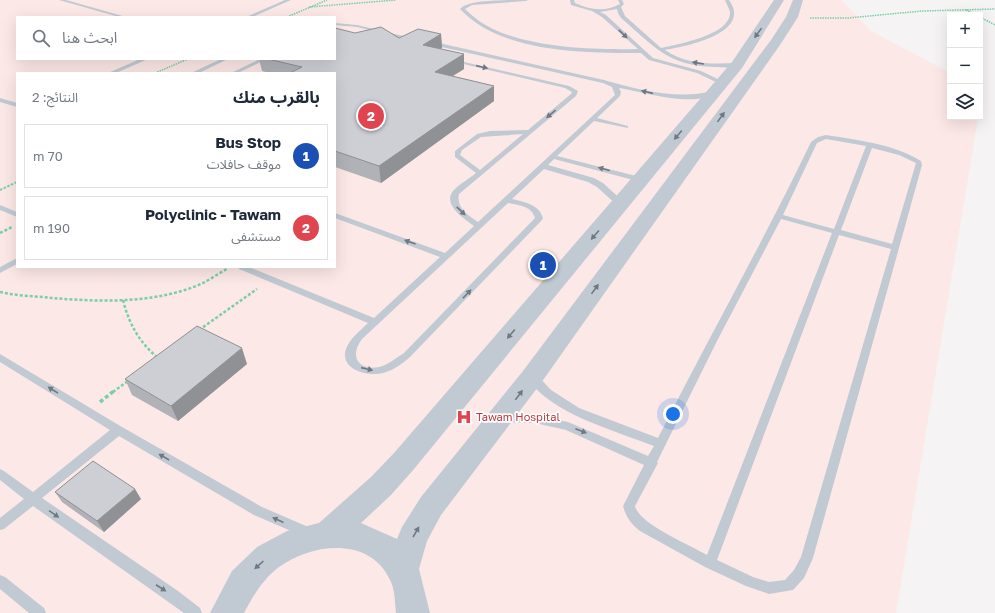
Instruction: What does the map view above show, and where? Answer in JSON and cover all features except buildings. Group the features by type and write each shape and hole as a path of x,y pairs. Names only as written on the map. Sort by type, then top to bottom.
{"street":[{"path":"321,534 376,491 404,461 737,65 773,11 778,0"},
{"path":"403,569 413,537 431,506 532,377 773,47 795,8"},
{"path":"641,180 652,185 654,190 640,217 642,225"},
{"path":"227,613 235,595 243,583 263,561 287,545 321,534 344,533 359,536 372,541 384,548 394,558 403,569 409,583 413,599 413,613"}],"lane":[{"path":"61,0 120,16"},
{"path":"250,16 289,0"},
{"path":"526,0 463,5 462,9 486,27 499,33 533,43 596,51 642,51"},
{"path":"572,0 573,4 577,6 593,10 608,10 619,7"},
{"path":"620,0 622,4 619,7 620,13 623,17 671,57 684,61 709,65 737,65"},
{"path":"662,49 700,40 724,28 732,17 732,11 727,0"},
{"path":"448,47 443,56 580,84 604,82 614,86 678,98 698,97 718,88 699,72 658,62 642,51 604,16 593,10"},
{"path":"336,24 353,26 418,40"},
{"path":"426,42 580,84"},
{"path":"113,72 143,60"},
{"path":"196,72 223,60"},
{"path":"236,72 262,60"},
{"path":"479,226 457,207 454,198 456,193 574,95 580,84"},
{"path":"506,200 534,210 538,214 539,218 407,355 386,369 374,371 362,368 352,362 349,354 351,345 374,322 617,97 618,92 614,86"},
{"path":"0,100 16,105"},
{"path":"593,118 626,127"},
{"path":"480,173 458,156 457,152 460,149 476,137 484,134 529,132"},
{"path":"826,137 869,146 903,154 919,162 896,248 806,558 799,574 788,586 769,588 751,582 710,563 644,527 630,514 629,506 631,498 652,463 712,341 779,216 816,140 826,137"},
{"path":"710,563 869,146"},
{"path":"553,157 641,180"},
{"path":"543,166 591,180 600,185 621,204"},
{"path":"0,208 16,215"},
{"path":"336,215 446,256"},
{"path":"779,216 896,248"},
{"path":"0,270 16,262"},
{"path":"244,268 374,322"},
{"path":"0,357 118,430 258,511 321,534"},
{"path":"532,377 547,393 575,411 661,444"},
{"path":"501,418 535,419 568,426 652,463"},
{"path":"0,525 118,430"},
{"path":"0,474 33,499 173,596 194,613"},
{"path":"0,582 40,613"}],"path":[{"path":"289,16 327,0"},
{"path":"309,7 396,0"},
{"path":"795,8 834,18 900,12 995,9"},
{"path":"966,9 971,12"},
{"path":"983,19 995,25"},
{"path":"157,72 186,60"},
{"path":"0,190 16,182"},
{"path":"0,233 16,225"},
{"path":"0,292 8,294 76,299 123,300 176,293 192,289 207,282 228,268"},
{"path":"196,332 270,279"},
{"path":"123,300 128,317 136,335 147,350 160,359 153,363"},
{"path":"87,411 129,381"}],"shaded area":[{"name":"Tawam Hospital","path":"841,0 871,31 947,71 947,120 978,120 896,613 0,613 0,1"}],"place":[{"name":"Polyclinic - Tawam","path":"371,116"},
{"name":"Bus Stop","path":"543,265"},
{"name":"Tawam Hospital","path":"464,417"}]}
